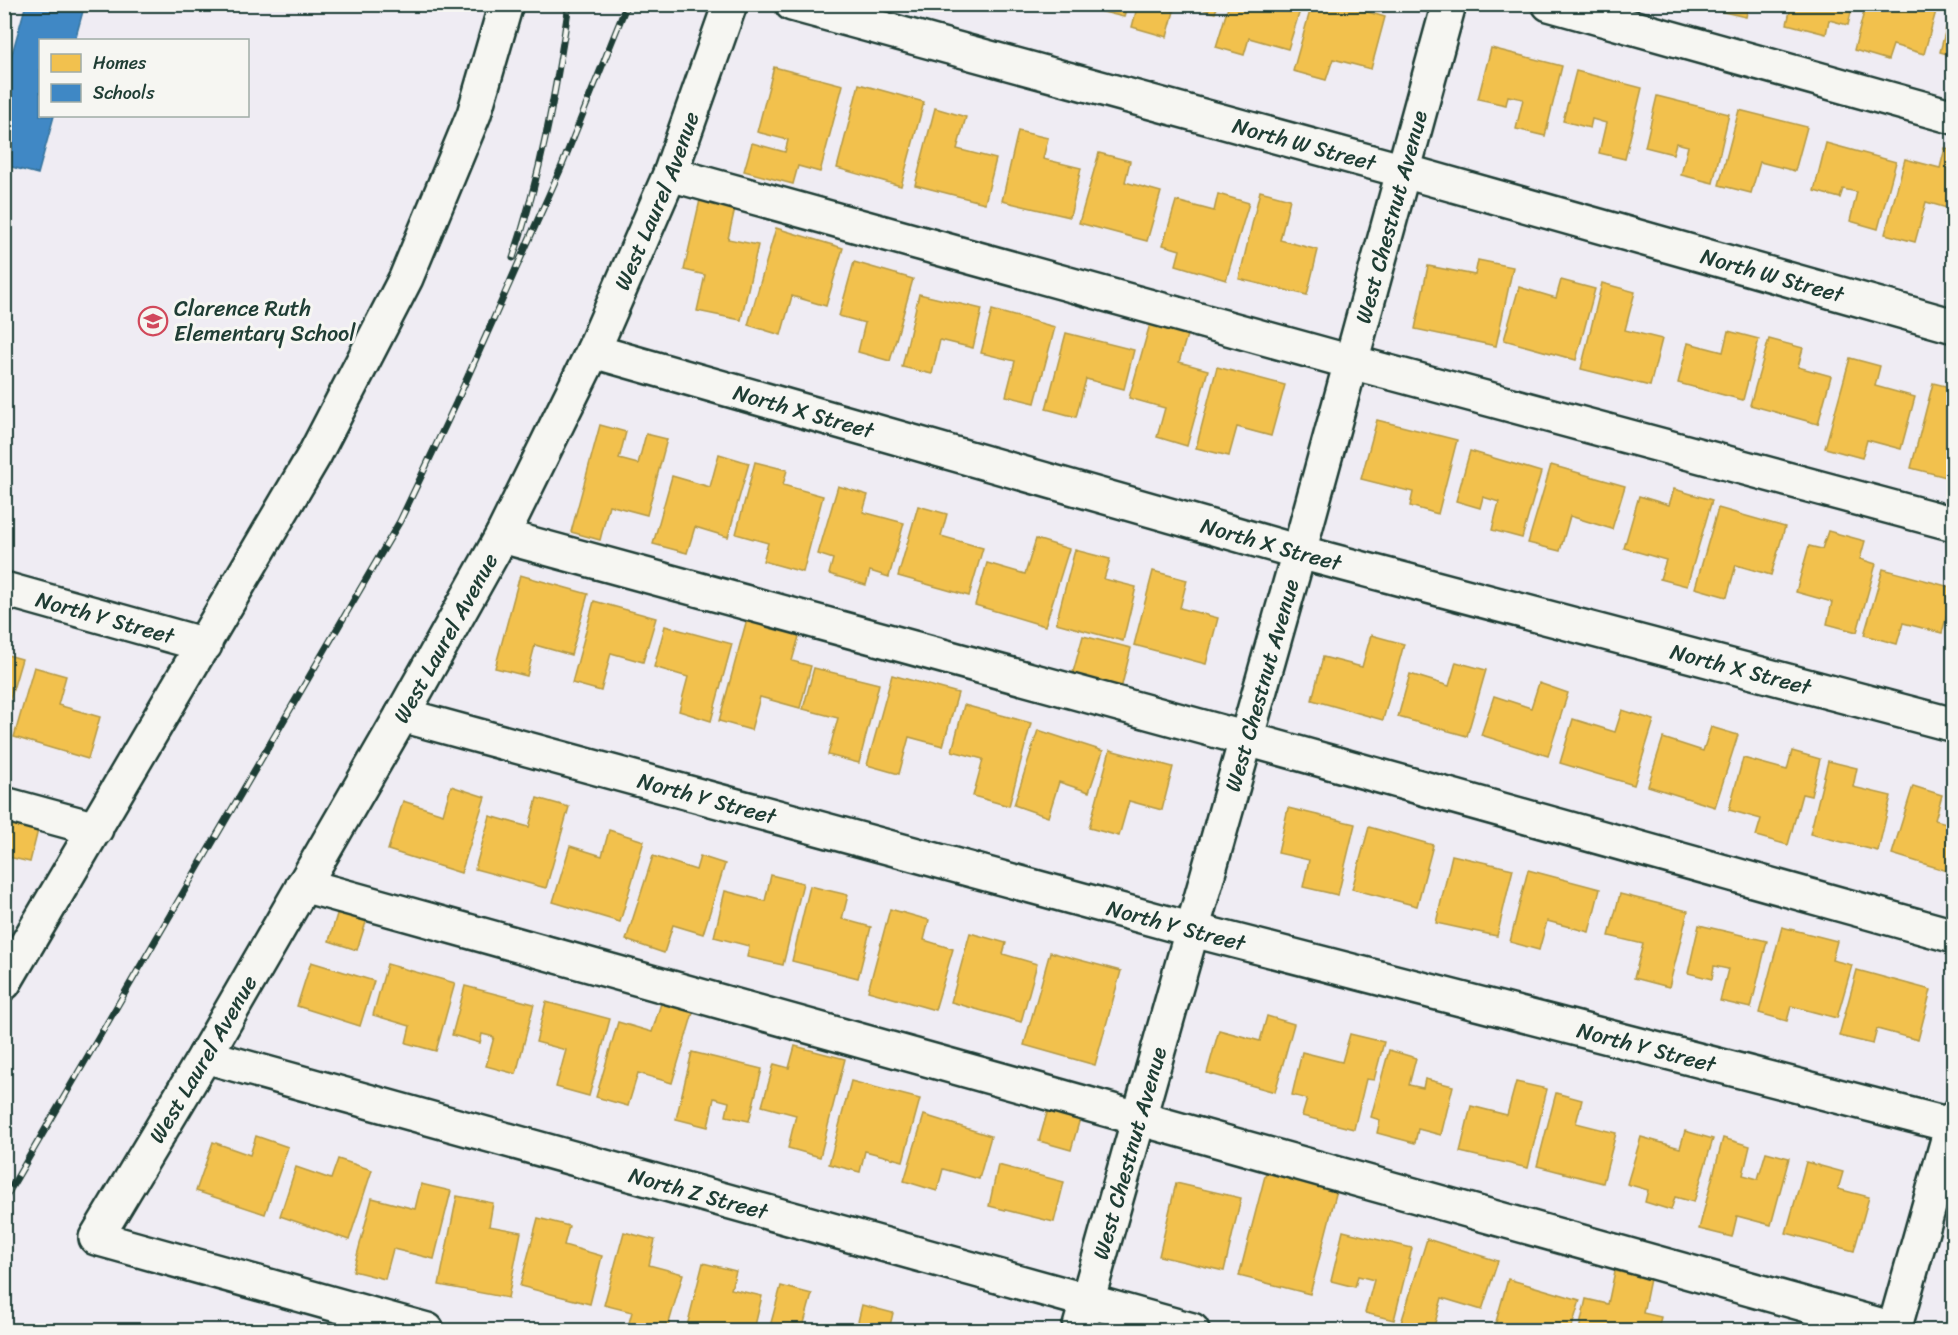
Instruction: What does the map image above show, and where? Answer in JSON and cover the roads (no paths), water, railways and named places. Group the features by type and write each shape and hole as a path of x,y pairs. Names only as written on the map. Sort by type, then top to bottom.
{"street":[{"path":"4,983 205,645 315,454 405,278 474,114 506,4"},
{"name":"West Laurel Avenue","path":"427,1330 96,1238 205,1056 402,715 502,536 593,351 670,174 730,4"},
{"name":"North W Street","path":"792,4 1404,171 1953,326"},
{"name":"West Chestnut Avenue","path":"1083,1316 1247,739 1449,4"},
{"path":"1549,4 1953,117"},
{"path":"670,174 1351,362 1953,524"},
{"name":"North X Street","path":"593,351 1299,552 1953,725"},
{"path":"502,536 1247,739 1953,936"},
{"name":"North Y Street","path":"4,589 205,645"},
{"name":"North Y Street","path":"402,715 1193,930 1953,1123"},
{"path":"4,804 96,829"},
{"path":"303,885 1895,1330 1953,1123"},
{"name":"North Z Street","path":"205,1056 1083,1316 1192,1330"}],"railway":[{"path":"513,258 532,195 547,132 569,4"},
{"path":"4,1200 400,521 456,403 561,168 627,4"}],"place":[{"name":"Clarence Ruth Elementary School","path":"153,321"}]}
